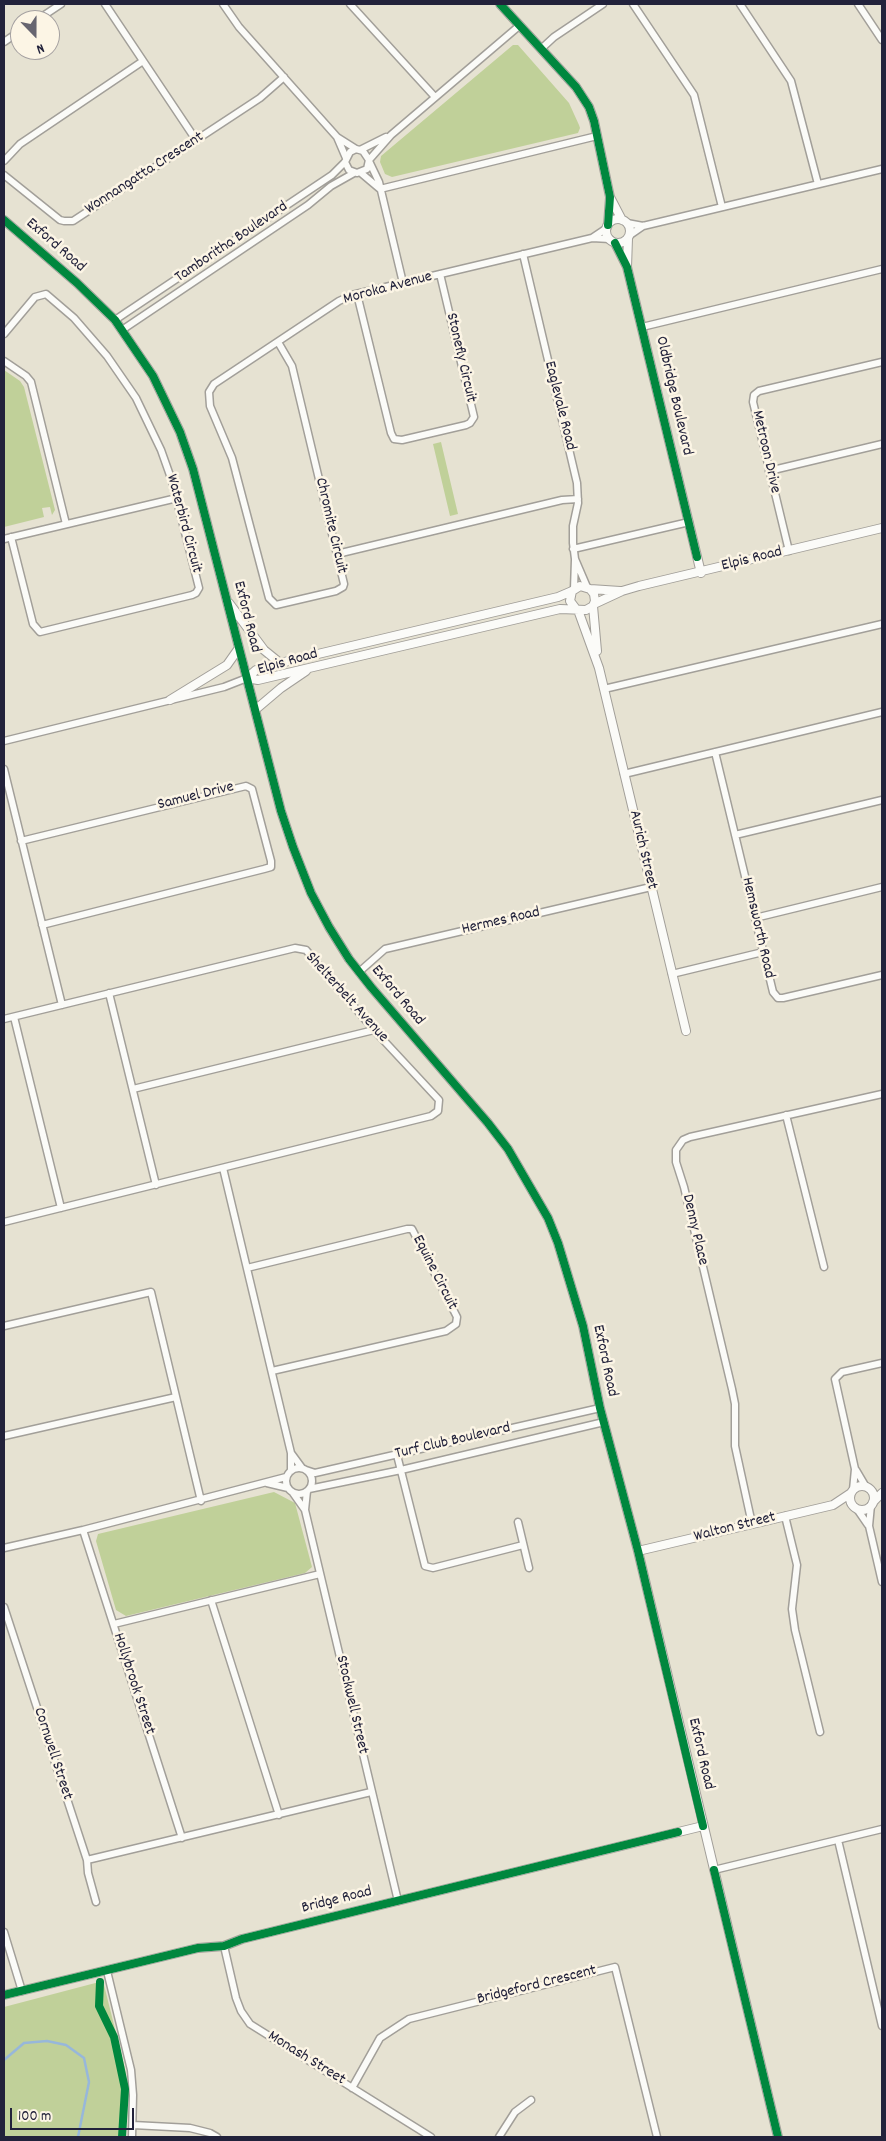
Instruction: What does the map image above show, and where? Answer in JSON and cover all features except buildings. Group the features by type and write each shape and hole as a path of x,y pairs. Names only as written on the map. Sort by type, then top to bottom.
{"street":[{"path":"105,4 196,140"},
{"path":"223,4 239,27 337,137 366,153 377,174 403,283"},
{"path":"350,4 435,97"},
{"path":"500,4 585,100 592,114 610,197 607,234 612,241 622,243 643,226 882,169"},
{"path":"541,49 554,37 603,4"},
{"path":"633,4 694,95 722,208"},
{"path":"740,4 791,81 818,184"},
{"path":"858,4 882,40"},
{"name":"Tamboritha Boulevard","path":"122,330 308,205 331,186 367,169 369,161 390,135 520,26"},
{"path":"4,161 20,144 143,62"},
{"name":"Wonnangatta Crescent","path":"4,175 60,220 68,222 82,216 260,98 284,77"},
{"name":"Tamboritha Boulevard","path":"115,320 317,186 332,175 346,160 350,152 390,135"},
{"path":"337,137 349,170 357,173 380,189 597,136"},
{"path":"610,197 630,230 629,236"},
{"name":"Exford Road","path":"4,220 77,283 115,320 153,376 180,432 193,469 255,710 293,847 311,893 329,927 359,972 488,1122 508,1149 536,1194 558,1243 583,1326 600,1408 638,1551 778,2137"},
{"path":"608,226 614,220 643,226"},
{"name":"Moroka Avenue","path":"592,238 608,226"},
{"name":"Oldbridge Boulevard","path":"627,267 629,236"},
{"name":"Moroka Avenue","path":"210,406 209,392 214,384 339,301 357,294 592,238 612,241"},
{"name":"Oldbridge Boulevard","path":"612,241 627,267 701,573"},
{"name":"Eaglevale Road","path":"522,254 576,476 578,499 572,533 573,549 575,558 589,588"},
{"path":"642,327 882,270"},
{"name":"Stonefly Circuit","path":"357,294 391,433 397,441 466,425 474,417 440,274"},
{"name":"Waterbird Circuit","path":"4,334 35,297 42,294 49,296 74,318 107,356 136,398 157,439 177,498 199,583 196,593 40,632 34,627 11,537"},
{"name":"Chromite Circuit","path":"210,406 236,470 271,601 276,605 340,590 344,584 292,366 278,342"},
{"path":"4,362 26,376 31,382 66,524"},
{"name":"Metroon Drive","path":"789,551 753,402 754,395 759,391 882,362"},
{"path":"769,471 882,444"},
{"path":"4,539 177,498"},
{"path":"337,554 562,500 578,499"},
{"path":"573,549 689,522"},
{"name":"Elpis Road","path":"593,605 622,591 882,528"},
{"name":"Eaglevale Road","path":"573,590 575,558"},
{"path":"580,586 589,588 595,598 593,605 586,610 577,610 570,601 573,590 580,586"},
{"name":"Elpis Road","path":"589,588 622,591"},
{"name":"Elpis Road","path":"247,678 256,670 280,663 558,598 573,590"},
{"path":"227,599 264,650 280,663"},
{"name":"Aurich Street","path":"593,605 599,668"},
{"name":"Elpis Road","path":"247,678 258,680 560,609 577,610"},
{"name":"Aurich Street","path":"577,610 599,668 686,1032"},
{"path":"604,689 882,624"},
{"path":"170,700 227,665 239,648"},
{"path":"255,710 281,688 312,667"},
{"path":"4,741 224,687 247,678"},
{"path":"624,774 882,712"},
{"name":"Hemsworth Road","path":"715,752 773,992 778,998 882,975"},
{"path":"4,769 62,1005"},
{"name":"Samuel Drive","path":"21,841 246,786 252,789 271,862 271,867 42,925"},
{"path":"735,835 882,800"},
{"name":"Hermes Road","path":"359,972 385,949 651,887"},
{"path":"755,918 882,887"},
{"name":"Shelterbelt Avenue","path":"4,1020 294,948 306,950 374,1030 439,1100 438,1111 431,1116 223,1168"},
{"path":"672,974 763,952"},
{"path":"109,993 156,1185"},
{"path":"14,1017 61,1208"},
{"path":"133,1089 374,1030"},
{"name":"Denny Place","path":"752,1524 735,1446 735,1404 732,1389 675,1156 679,1144 690,1137 882,1094"},
{"path":"786,1115 824,1267"},
{"path":"4,1222 223,1168 291,1453 291,1471 286,1477 201,1501 4,1548"},
{"name":"Equine Circuit","path":"247,1268 407,1228 412,1229 457,1317 456,1324 446,1330 272,1371"},
{"path":"4,1326 151,1292 201,1501"},
{"path":"869,1526 850,1500 855,1469 835,1379 842,1372 882,1363"},
{"path":"4,1436 176,1397"},
{"name":"Turf Club Boulevard","path":"304,1469 315,1472 600,1408"},
{"name":"Turf Club Boulevard","path":"308,1490 604,1422"},
{"path":"267,1483 288,1488 293,1493 300,1494 308,1490 312,1481 291,1453"},
{"path":"397,1455 425,1566 433,1568 523,1544"},
{"path":"291,1471 304,1469"},
{"path":"855,1469 873,1495 869,1526 882,1582"},
{"path":"286,1477 288,1488"},
{"path":"852,1492 859,1486 882,1488"},
{"name":"Stockwell Street","path":"308,1490 306,1510 320,1574 398,1901"},
{"name":"Walton Street","path":"833,1505 852,1492"},
{"name":"Stockwell Street","path":"293,1493 306,1510"},
{"path":"856,1508 865,1509 882,1494"},
{"name":"Walton Street","path":"638,1551 833,1505 856,1508"},
{"path":"785,1516 797,1565 792,1609 795,1630 820,1732"},
{"path":"518,1522 529,1568"},
{"name":"Hollybrook Street","path":"83,1530 182,1838"},
{"path":"114,1624 320,1574"},
{"path":"211,1600 279,1815"},
{"name":"Cornwell Street","path":"4,1607 83,1852 88,1860 88,1874 96,1902"},
{"path":"88,1860 371,1792"},
{"name":"Bridge Road","path":"4,1995 198,1948 224,1946 242,1939 703,1826"},
{"path":"714,1870 882,1830"},
{"path":"838,1840 882,2026"},
{"path":"4,1932 22,1991"},
{"name":"Monash Street","path":"224,1946 236,1998 241,2012 250,2024 431,2137"},
{"name":"Bridgeford Crescent","path":"352,2088 380,2038 409,2019 615,1968 658,2137"},
{"path":"107,1971 131,2070 134,2095 132,2137"},
{"path":"499,2137 515,2112 531,2100"},
{"path":"133,2125 190,2128 210,2133 217,2137"}],"green space":[{"path":"513,45 518,45 569,103 580,128 578,133 392,177 385,174 380,162 381,156"},
{"path":"4,370 20,381 24,387 55,510 52,515 50,507 42,508 44,517 4,527"},
{"path":"441,442 458,514 450,516 433,444"},
{"path":"274,1492 295,1503 312,1567 305,1573 126,1616 116,1610 96,1541 98,1534"},
{"path":"103,1981 125,2069 127,2087 125,2137 4,2137 4,2007"}],"waterway":[{"path":"4,2060 24,2043 47,2041 66,2045 84,2058 89,2082 78,2137"}],"cycle path":[{"path":"500,4 576,87 589,107 594,121 610,197 608,225"},
{"path":"4,220 77,283 115,320 153,376 180,432 193,469 281,811 311,893 349,959 508,1149 548,1218 558,1243 583,1326 600,1408 638,1551 703,1826"},
{"path":"615,243 627,267 697,557"},
{"path":"4,1995 198,1948 224,1946 242,1939 678,1832"},
{"path":"714,1870 778,2137"},
{"path":"100,1982 99,2006 114,2037 125,2089 122,2137"}]}
